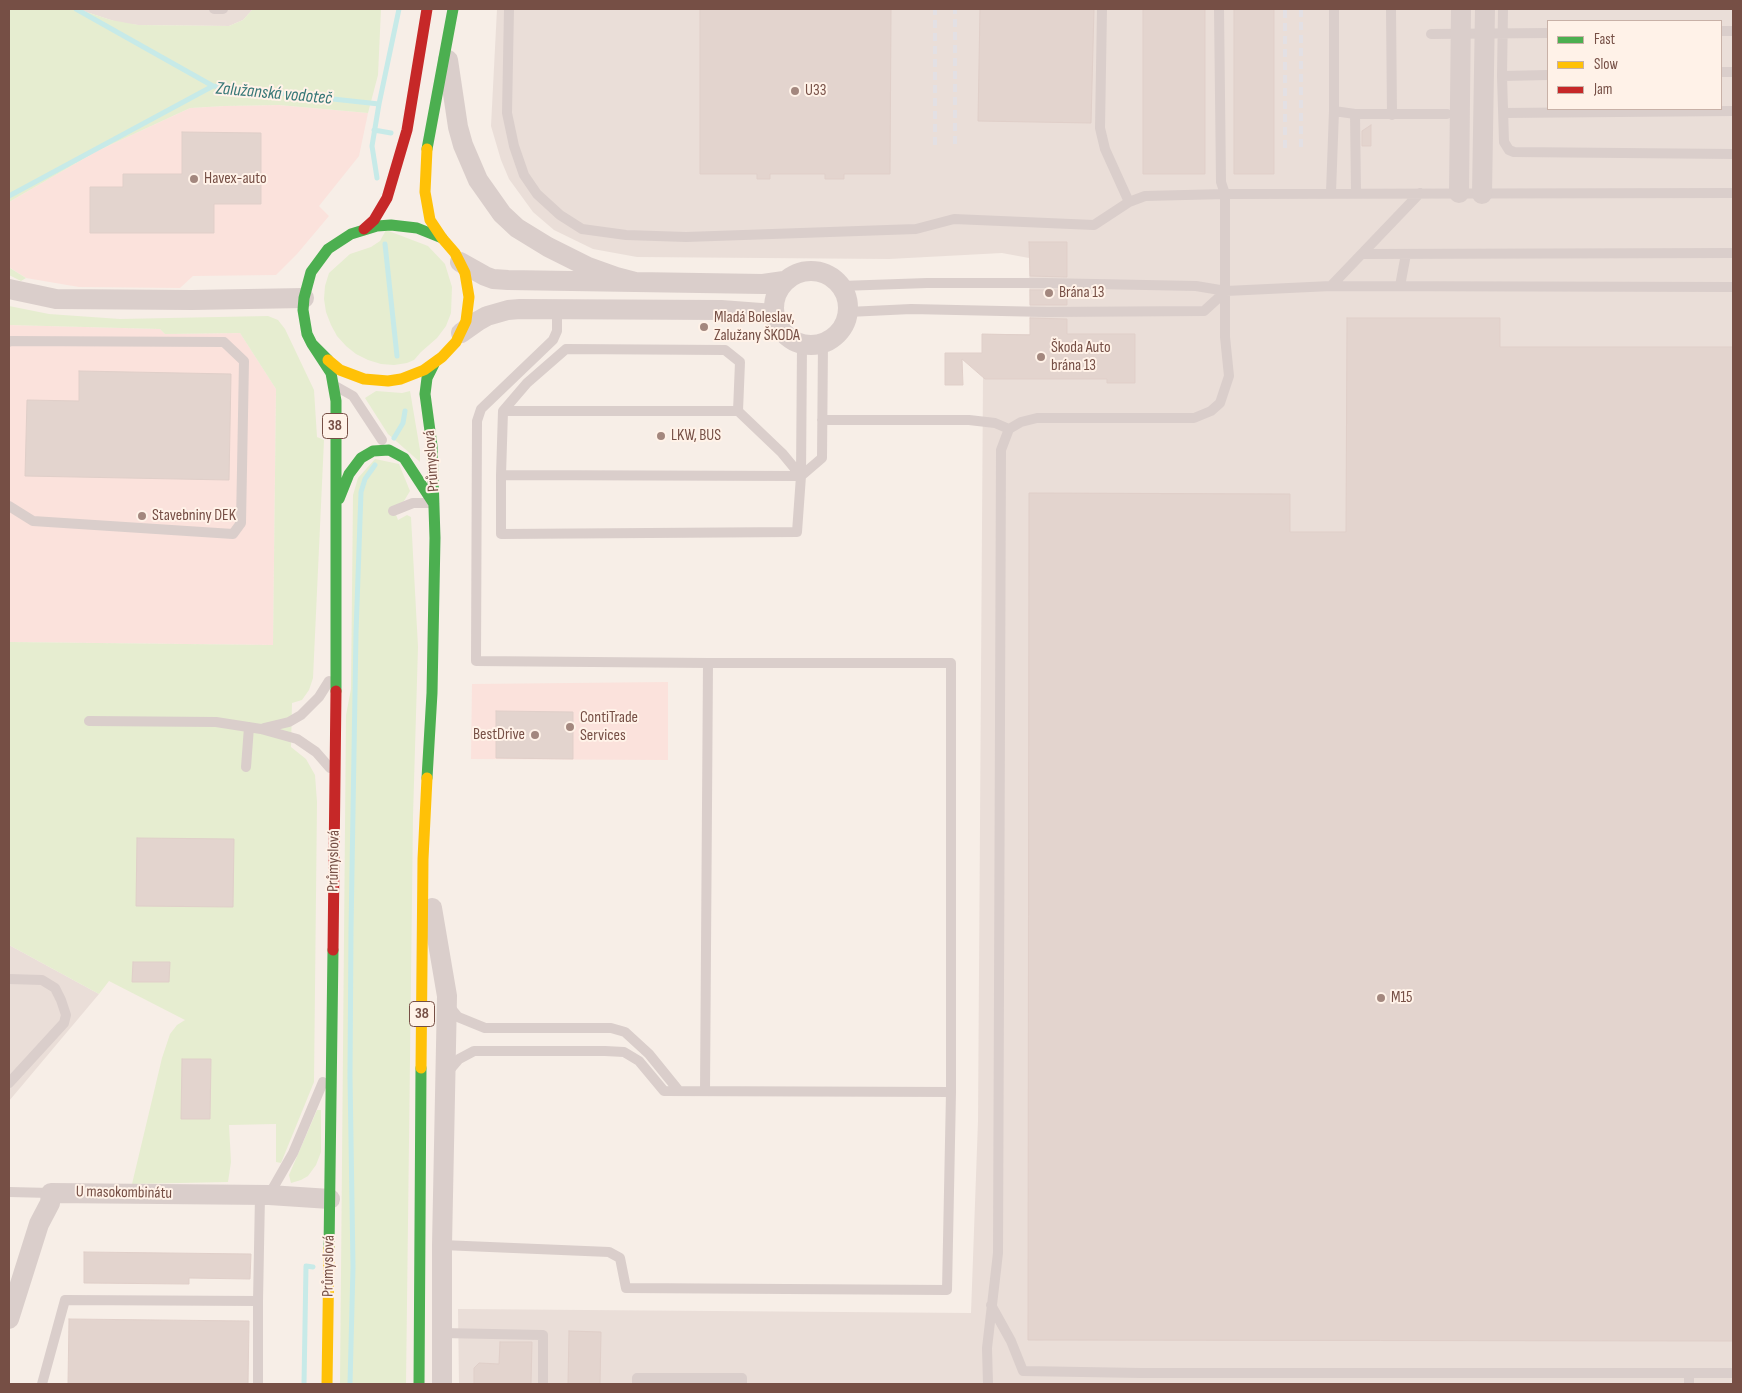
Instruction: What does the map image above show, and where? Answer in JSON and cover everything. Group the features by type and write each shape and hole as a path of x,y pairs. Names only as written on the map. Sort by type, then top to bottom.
{"main road":[{"name":"38","path":"312,344 304,322 304,298 311,272 319,260 339,241 364,229 378,215 387,198 407,130 426,9"},
{"name":"38","path":"434,364 449,350 461,333 466,322 469,297 465,273 460,262 430,220 424,181 427,144 453,9"},
{"path":"364,229 384,225 404,225 430,232 442,238"},
{"path":"312,344 340,370 364,379 382,381 401,379 413,376 434,364"},
{"name":"Průmyslová","path":"312,344 331,374 334,386 336,513 336,778 327,1384"},
{"name":"Průmyslová","path":"419,1384 423,860 432,693 434,504 432,446 425,394 427,378 434,364"},
{"path":"336,513 339,498 349,474 361,458 373,451 380,450 389,450 404,458 410,464 434,504"}],"street":[{"path":"1459,193 1461,9"},
{"path":"1482,194 1494,33 1485,9"},
{"path":"446,49 458,128 463,145 478,180 502,214 517,228 548,247 588,267 616,278 635,282"},
{"path":"460,262 472,270 493,279 763,284 784,281"},
{"path":"814,270 833,278 841,286 845,294 848,312 840,332 832,339 823,344 802,345 792,341 783,334 777,325 773,302 777,291 784,281 803,271 814,270"},
{"path":"9,289 56,299 192,300 304,298"},
{"path":"461,333 478,321 497,312 520,309 721,310 774,314"},
{"name":"Průmyslová","path":"423,860 447,996 442,1245 442,1384"},
{"path":"9,1319 39,1224 50,1203 51,1192"},
{"name":"U masokombinátu","path":"51,1192 264,1195 330,1199"}],"lane":[{"path":"214,9 223,9"},
{"path":"509,9 507,113 514,146 524,175 537,194 560,215 582,229 626,235 686,237 916,229 954,219 1094,225 1130,202 1145,196 1331,192 1733,194"},
{"path":"1102,9 1100,128 1105,149 1130,202"},
{"path":"988,1384 987,1348 998,1244 1001,450 1009,429 1022,422 1037,418 1194,418 1211,411 1220,403 1229,376 1225,337 1225,194 1221,182 1219,9"},
{"path":"1331,192 1334,111 1334,9"},
{"path":"1391,9 1392,115"},
{"path":"1503,9 1494,33 1502,76 1504,142 1509,150 1514,152 1733,154"},
{"path":"1431,34 1547,33"},
{"path":"1502,76 1547,75"},
{"path":"1334,111 1392,115 1447,114"},
{"path":"1504,113 1733,111"},
{"path":"1356,114 1356,192"},
{"path":"1331,286 1420,193"},
{"path":"1362,254 1733,253"},
{"path":"1400,286 1406,254"},
{"path":"841,286 928,283 1054,283 1196,286 1226,291 1331,286 1733,287"},
{"path":"848,312 911,309 1047,312 1204,310 1226,291"},
{"path":"442,1245 609,1252 620,1258 626,1288 947,1290 951,1092 951,663 476,661 477,421 481,409 553,340 556,331 557,309"},
{"path":"9,342 224,342 244,361 241,523 233,534 33,521 9,506"},
{"path":"501,476 801,476 822,458 823,344"},
{"path":"738,411 740,362 725,350 566,349 527,383 503,411 501,534 797,532 801,476 802,345"},
{"path":"334,386 353,396 382,440"},
{"path":"503,411 738,411 782,453 801,476"},
{"path":"822,420 969,420 995,424 1009,429"},
{"path":"394,511 413,503 434,504"},
{"path":"705,1091 708,663"},
{"path":"261,729 275,727 301,715 319,696 335,670"},
{"path":"89,721 216,722 261,729 297,738 324,760 336,778"},
{"path":"246,767 249,727"},
{"path":"9,988 12,979 42,980 55,988 66,1016 64,1024 9,1083"},
{"path":"447,1004 458,1017 486,1028 611,1028 625,1032 649,1054 679,1091"},
{"path":"446,1073 459,1059 474,1051 605,1051 624,1052 639,1061 664,1091 951,1092"},
{"path":"258,1384 258,1301 264,1195 293,1153 331,1063"},
{"path":"9,1192 51,1192"},
{"path":"42,1384 65,1300 258,1301"},
{"path":"991,1305 1011,1341 1023,1371 1141,1373 1733,1374"},
{"path":"442,1333 544,1335 543,1384"},
{"path":"1427,1373 1428,1384"},
{"path":"1590,1373 1591,1384"},
{"path":"1689,1373 1689,1384"},
{"path":"637,1384 637,1378 742,1378 742,1384"}],"shaded area":[{"path":"77,9 253,9 243,20 229,26 138,25 120,23"},
{"path":"497,9 1733,9 1733,1384 459,1384 458,1309 971,1313 978,1121 983,377 985,334 1030,334 1029,258 1002,253 889,259 637,257 593,249 554,230 533,212 509,179 491,126"},
{"name":"Havex-auto","path":"279,105 368,113 359,156 319,206 329,216 297,254 276,275 193,276 180,288 79,287 26,278 9,267 9,202 97,151 190,108"},
{"name":"Stavebniny DEK","path":"9,325 160,329 165,334 240,333 276,389 273,645 9,642"},
{"name":"ContiTrade Services","path":"668,682 668,760 471,759 472,684"},
{"path":"9,945 99,994 9,1101"}],"green space":[{"path":"9,9 77,9 111,20 138,25 229,26 243,20 253,9 381,9 378,75 368,113 279,105 190,108 97,151 9,202"},
{"path":"386,230 428,246 445,264 452,287 451,313 446,326 437,338 414,360 394,365 368,360 346,346 337,336 331,325 324,299 329,273 350,254 371,247 380,241"},
{"path":"9,267 26,278 21,281 9,275"},
{"path":"9,306 49,314 120,319 268,316 278,320 285,329 314,390 317,437 324,440 313,678 309,690 302,700 292,703 291,747 306,759 315,775 317,802 314,1082 281,1163 276,1162 276,1124 229,1125 231,1162 228,1182 132,1184 162,1058 170,1034 177,1025 185,1020 109,981 99,994 9,945 9,642 273,645 276,389 240,333 165,334 160,329 9,325"},
{"path":"376,391 402,393 410,391 420,450 420,462 388,434 365,398"},
{"path":"375,459 399,464 410,491 404,501 393,507 398,520 407,515 411,517 418,647 413,816 406,1384 340,1384 346,715 351,689 353,495 358,478"},
{"path":"317,1110 321,1110 321,1152 316,1165 308,1176 291,1183 289,1175"}],"building":[{"name":"U33","path":"700,9 891,9 890,174 844,174 844,179 825,179 825,174 770,174 770,179 757,179 757,174 700,174"},
{"path":"980,9 1094,9 1091,123 978,121"},
{"path":"1143,9 1205,9 1205,174 1143,174"},
{"path":"1234,9 1274,9 1274,174 1234,174"},
{"path":"1371,125 1371,146 1362,146 1362,131"},
{"path":"182,132 261,133 261,204 214,204 214,233 90,233 90,187 123,187 123,174 182,174"},
{"path":"1029,242 1067,242 1067,277 1030,276"},
{"path":"1030,290 1067,290 1067,305 1030,305"},
{"name":"Škoda Auto brána 13","path":"1030,318 1067,319 1067,334 1135,334 1135,383 1107,383 1107,379 985,379 962,359 963,385 945,385 945,353 982,353 982,334 1030,335"},
{"name":"M15","path":"1347,318 1500,318 1500,347 1733,347 1733,1341 1028,1340 1029,493 1290,494 1290,532 1346,532"},
{"path":"79,371 231,374 229,480 25,476 27,400 79,401"},
{"name":"BestDrive","path":"496,711 573,712 573,759 496,758"},
{"path":"137,838 234,839 233,907 136,906"},
{"path":"133,962 170,962 169,982 132,982"},
{"path":"182,1059 211,1059 210,1119 181,1119"},
{"path":"84,1252 251,1254 250,1279 189,1278 189,1284 84,1283"},
{"path":"69,1319 249,1321 248,1384 68,1384"},
{"path":"569,1331 601,1332 600,1384 568,1384"},
{"path":"500,1342 532,1342 531,1384 474,1384 474,1368 479,1363 499,1364"}],"waterway":[{"path":"76,9 213,86"},
{"name":"Zalužanská vodoteč","path":"9,196 213,86 379,104 399,9"},
{"path":"377,178 372,146 379,104"},
{"path":"374,130 391,133"},
{"path":"385,244 397,356"},
{"path":"394,438 403,423 405,411"},
{"path":"350,1384 353,1267 350,1076 351,930 356,633 361,492 365,479 375,465"},
{"path":"304,1384 306,1266 313,1267"}],"railway":[{"path":"935,9 935,145"},
{"path":"955,9 955,144"},
{"path":"1285,9 1285,148"},
{"path":"1301,9 1301,147"}],"traffic: fast":[{"path":"427,149 453,9"},
{"path":"328,360 312,344 307,334 303,310 311,272 328,249 351,234 377,226 391,225 417,228 442,238"},
{"path":"312,344 331,373 336,401 336,691"},
{"path":"427,778 432,693 435,538 432,446 425,394 427,378 434,364"},
{"path":"339,499 349,474 361,458 373,451 389,450 404,458 434,504"},
{"path":"329,1248 333,950"},
{"path":"419,1384 421,1068"}],"traffic: slow":[{"path":"328,360 340,370 364,379 388,381 401,379 424,370 442,357 456,342 466,321 469,297 465,273 455,253 430,220 425,192 427,149"},
{"path":"421,1068 423,859 427,778"},
{"path":"327,1384 329,1248"}],"traffic: jam":[{"path":"364,229 374,220 387,198 407,130 427,9"},
{"path":"333,950 336,691"}],"place":[{"name":"U33","path":"795,91"},
{"name":"Havex-auto","path":"194,179"},
{"name":"Brána 13","path":"1049,293"},
{"name":"Mladá Boleslav, Zalužany ŠKODA","path":"704,327"},
{"name":"Škoda Auto brána 13","path":"1041,357"},
{"name":"LKW, BUS","path":"661,436"},
{"name":"Stavebniny DEK","path":"142,516"},
{"name":"ContiTrade Services","path":"570,727"},
{"name":"BestDrive","path":"535,735"},
{"name":"M15","path":"1381,998"}]}
